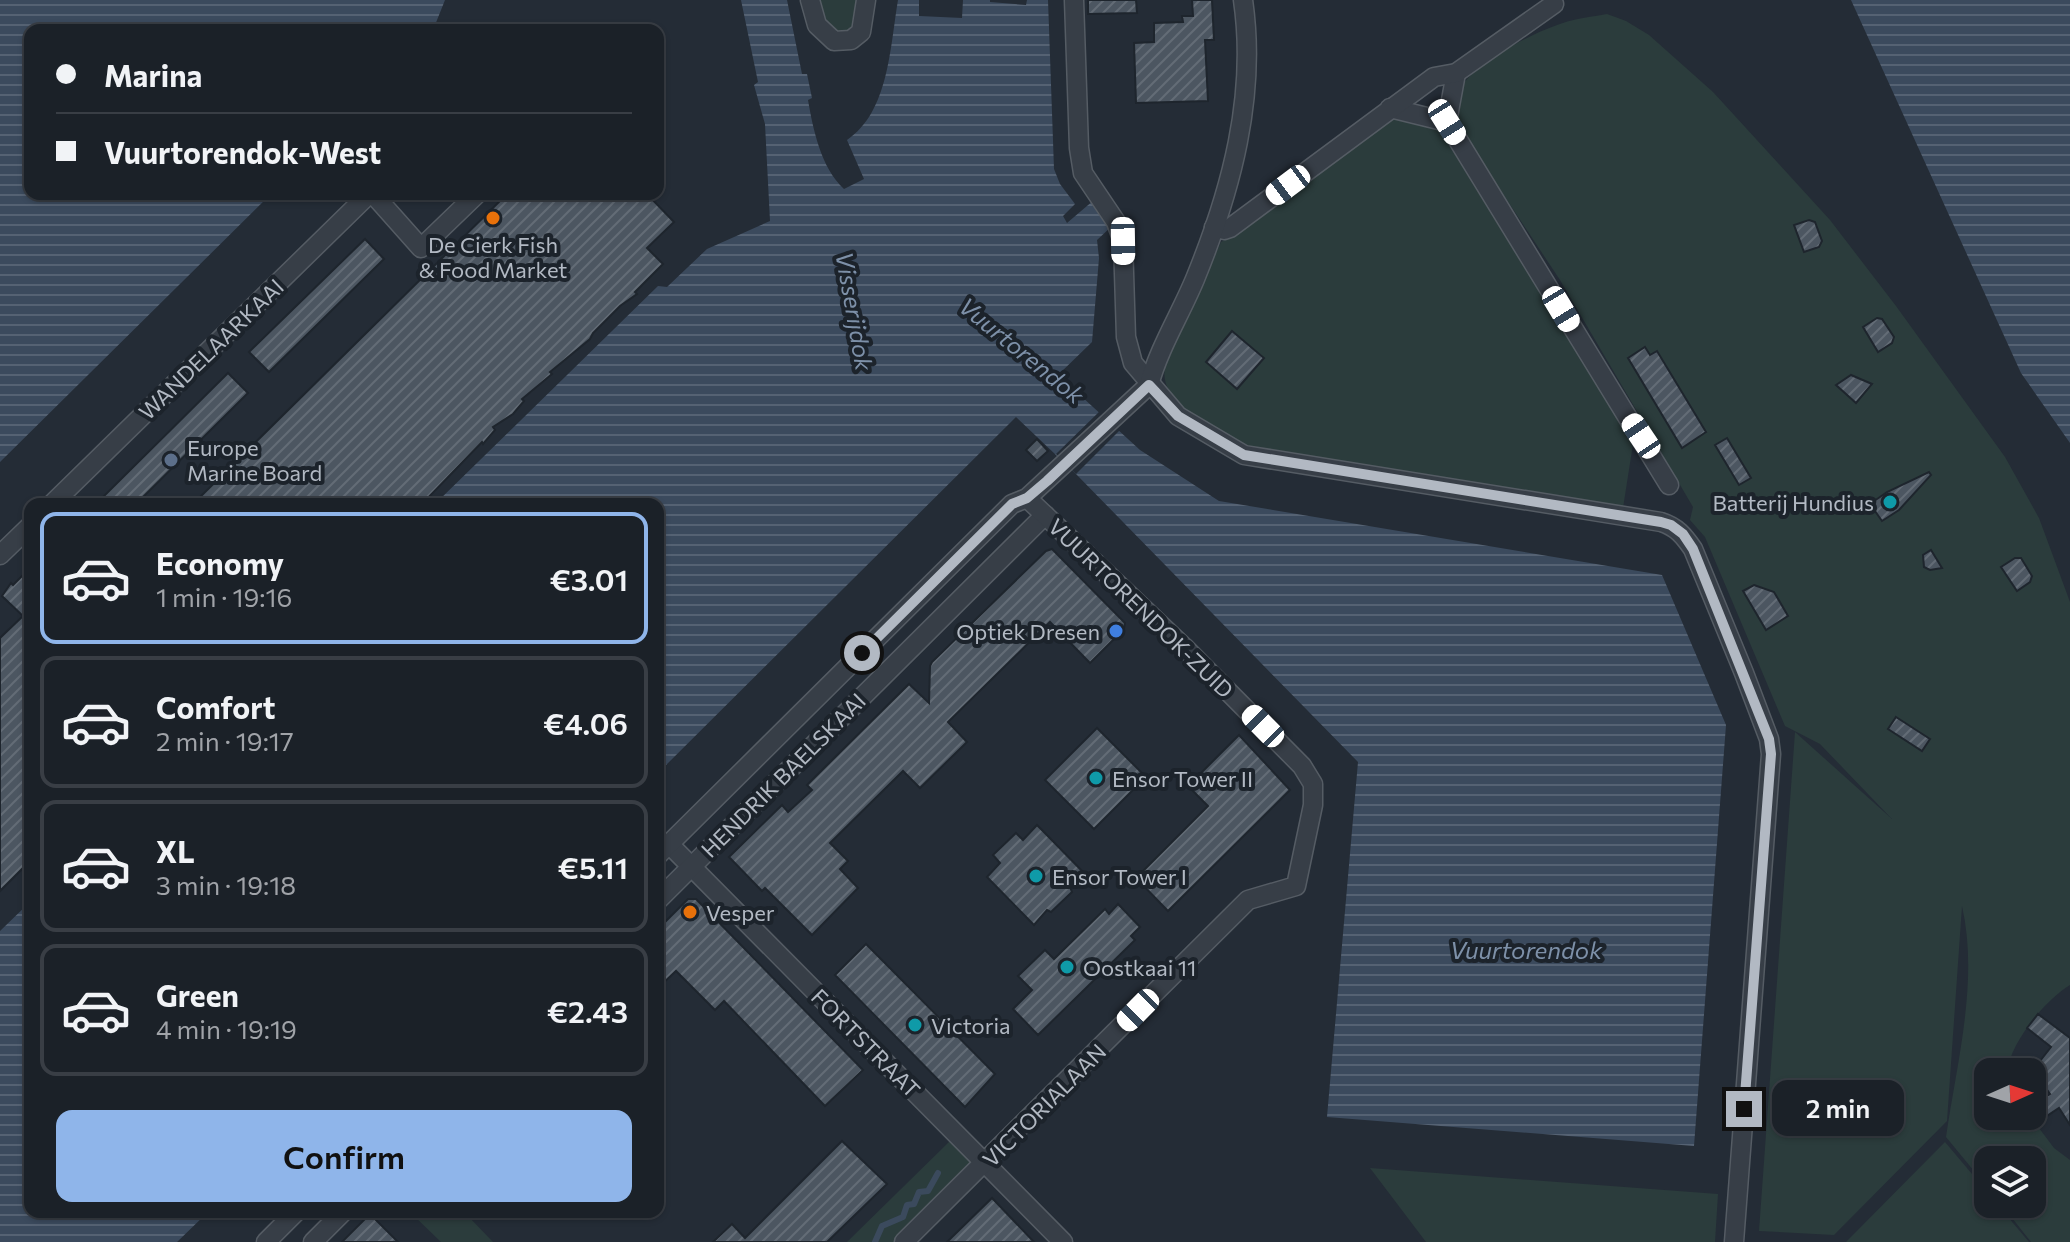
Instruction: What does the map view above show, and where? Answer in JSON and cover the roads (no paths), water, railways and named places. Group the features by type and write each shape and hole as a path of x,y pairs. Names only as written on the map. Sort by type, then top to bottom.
{"street":[{"path":"810,0 817,25 834,41 851,40 861,32 866,0"},
{"path":"1074,0 1079,148 1083,173 1116,222 1123,241 1126,337 1133,363 1178,416 1244,455 1661,522 1683,534 1693,549 1744,673 1769,739 1771,754 1734,1242"},
{"name":"HENDRIK BAELSKAAI","path":"664,850 1012,504 1027,498 1149,385 1155,364 1194,280 1223,205 1242,131 1243,0"},
{"path":"1214,227 1230,228 1434,77 1456,73 1554,4"},
{"path":"1456,73 1447,122 1669,485"},
{"path":"1390,108 1447,122"},
{"name":"WANDELAARKAAI","path":"58,498 365,200"},
{"path":"377,200 421,248 471,200"},
{"name":"VUURTORENDOK-ZUID","path":"1027,498 1184,647 1302,766 1313,784 1313,805 1296,886"},
{"name":"HENDRIK BAELSKAAI","path":"664,894 1045,515"},
{"path":"0,555 24,532"},
{"name":"FORTSTRAAT","path":"664,850 691,867 1063,1242"},
{"name":"VICTORIALAAN","path":"904,1242 1248,900 1296,886"},
{"path":"266,1242 290,1218"},
{"path":"313,1242 337,1218"}],"water":[{"path":"0,0 445,0 435,24 24,24 24,200 265,200 0,462"},
{"path":"741,0 787,0 802,74 807,74 812,98 808,100 816,135 829,170 844,189 864,179 847,140 872,113 879,96 889,58 898,0 919,0 919,16 962,18 963,0 1026,5 1027,0 1048,0 1054,169 1060,184 1075,204 1063,216 1067,223 1094,200 1112,226 1097,240 1099,258 1092,342 1058,375 1140,450 1219,501 1662,575 1726,725 1694,1146 1327,1117 1358,762 1076,474 1016,417 664,767 664,498 441,498 658,286 667,287 707,249 770,221 765,124 754,85 758,82"},
{"path":"1851,0 2070,0 2070,443 2021,373"},
{"path":"24,908 24,1218 202,1218 177,1242 0,1242 0,931"}],"waterway":[{"path":"875,1242 882,1226 903,1217 907,1205 914,1204 919,1192 928,1191 938,1173"}],"place":[{"name":"De Cierk Fish & Food Market","path":"493,218"},
{"name":"Europe Marine Board","path":"171,460"},
{"name":"Batterij Hundius","path":"1890,502"},
{"name":"Optiek Dresen","path":"1116,631"},
{"name":"Ensor Tower II","path":"1096,778"},
{"name":"Ensor Tower I","path":"1036,876"},
{"name":"Vesper","path":"690,912"},
{"name":"Oostkaai 11","path":"1067,967"},
{"name":"Victoria","path":"915,1025"}],"water label":[{"name":"Visserijdok","path":"855,311"},
{"name":"Vuurtorendok","path":"1022,350"},
{"name":"Vuurtorendok","path":"1526,949"}]}
